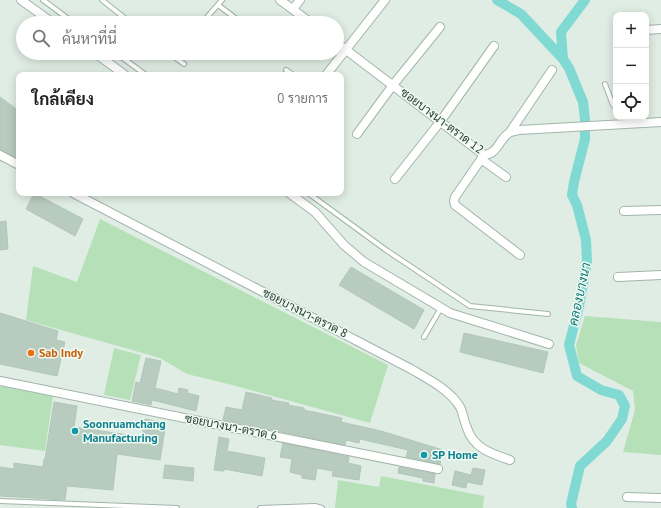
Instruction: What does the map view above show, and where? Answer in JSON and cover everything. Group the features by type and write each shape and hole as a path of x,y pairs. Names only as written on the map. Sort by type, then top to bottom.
{"street":[{"path":"21,0 43,16"},
{"path":"280,0 302,16"},
{"path":"293,9 300,0"},
{"path":"345,50 385,0"},
{"path":"357,134 393,85 440,27"},
{"path":"649,30 661,29"},
{"path":"395,180 440,122 494,46"},
{"name":"ซอยบางนา-ตราด 12","path":"345,50 393,85 483,157 492,153 504,137 510,132 552,70"},
{"path":"105,60 121,72"},
{"path":"328,72 337,60"},
{"path":"510,132 519,130 599,125 627,120 661,122"},
{"path":"0,155 16,163"},
{"path":"506,177 483,157 455,197 454,202 455,205 520,255"},
{"name":"ซอยบางนา-ตราด 8","path":"79,196 423,376 454,399 460,408 467,430 472,439 478,445 489,452 510,460"},
{"path":"292,196 315,212 344,246 364,262 441,308 475,322 549,344"},
{"path":"624,211 661,210"},
{"path":"618,276 661,275"},
{"name":"ซอยบางนา-ตราด 6","path":"0,381 438,469"},
{"path":"627,497 661,498"}],"lane":[{"path":"43,0 65,16"},
{"path":"102,0 122,16"},
{"path":"208,16 222,0"},
{"path":"218,5 233,16"},
{"path":"126,60 142,72"},
{"path":"179,60 184,64"},
{"path":"605,84 613,105"},
{"path":"312,196 386,250 470,306 548,314"},
{"path":"424,337 441,308"},
{"path":"0,501 177,508"},
{"path":"260,508 301,506 315,506 322,508"}],"green space":[{"path":"100,219 388,365 370,423 187,374 160,358 26,320 33,266 77,282"},
{"path":"585,316 661,322 661,455 623,452 635,410 633,391 579,363 576,345"},
{"path":"114,348 141,355 130,400 104,395"},
{"path":"0,386 53,396 45,451 0,445"},
{"path":"381,476 484,496 483,508 335,508 338,480 379,487"}],"building":[{"path":"0,97 16,109 16,158 0,150"},
{"path":"32,196 40,196 83,219 75,236 26,209"},
{"path":"6,221 8,249 0,250 0,222"},
{"path":"351,267 424,310 414,329 339,285"},
{"name":"Sab Indy","path":"0,313 58,331 56,340 65,342 57,376 0,364"},
{"path":"464,333 548,352 543,373 460,352"},
{"path":"146,358 161,361 155,388 178,394 179,388 188,390 187,393 199,396 196,411 152,400 151,405 132,401 136,382 140,383"},
{"path":"246,392 272,398 271,400 289,403 288,405 304,408 304,410 342,418 341,422 381,431 443,450 440,464 406,457 408,450 360,439 359,443 346,440 345,445 223,420 226,407 242,410"},
{"path":"54,402 77,406 74,427 142,437 145,419 166,423 160,460 117,454 113,490 67,486 65,500 0,496 0,467 14,469 14,463 43,467"},
{"path":"219,437 229,439 227,451 265,458 262,476 224,469 224,471 214,470"},
{"path":"283,443 349,457 348,463 361,466 359,480 332,476 333,471 317,468 315,480 302,478 302,475 290,472 292,459 280,457"},
{"path":"165,465 194,468 193,481 163,478"},
{"path":"399,467 435,474 434,483 423,481 423,478 398,473"},
{"path":"473,468 485,470 482,485 467,482 466,488 452,485 455,471 471,475"}],"waterway":[{"path":"497,0 521,14 563,59"},
{"name":"คลองบางนา","path":"572,508 571,504 580,466 607,441 622,419 625,406 619,395 601,390 577,376 569,345 579,306 587,261 586,240 577,205 572,195 585,139 585,119 583,102 569,68 563,59 561,32 585,0"}],"place":[{"name":"Sab Indy","path":"31,353"},
{"name":"Soonruamchang Manufacturing","path":"75,431"},
{"name":"SP Home","path":"424,455"}]}
